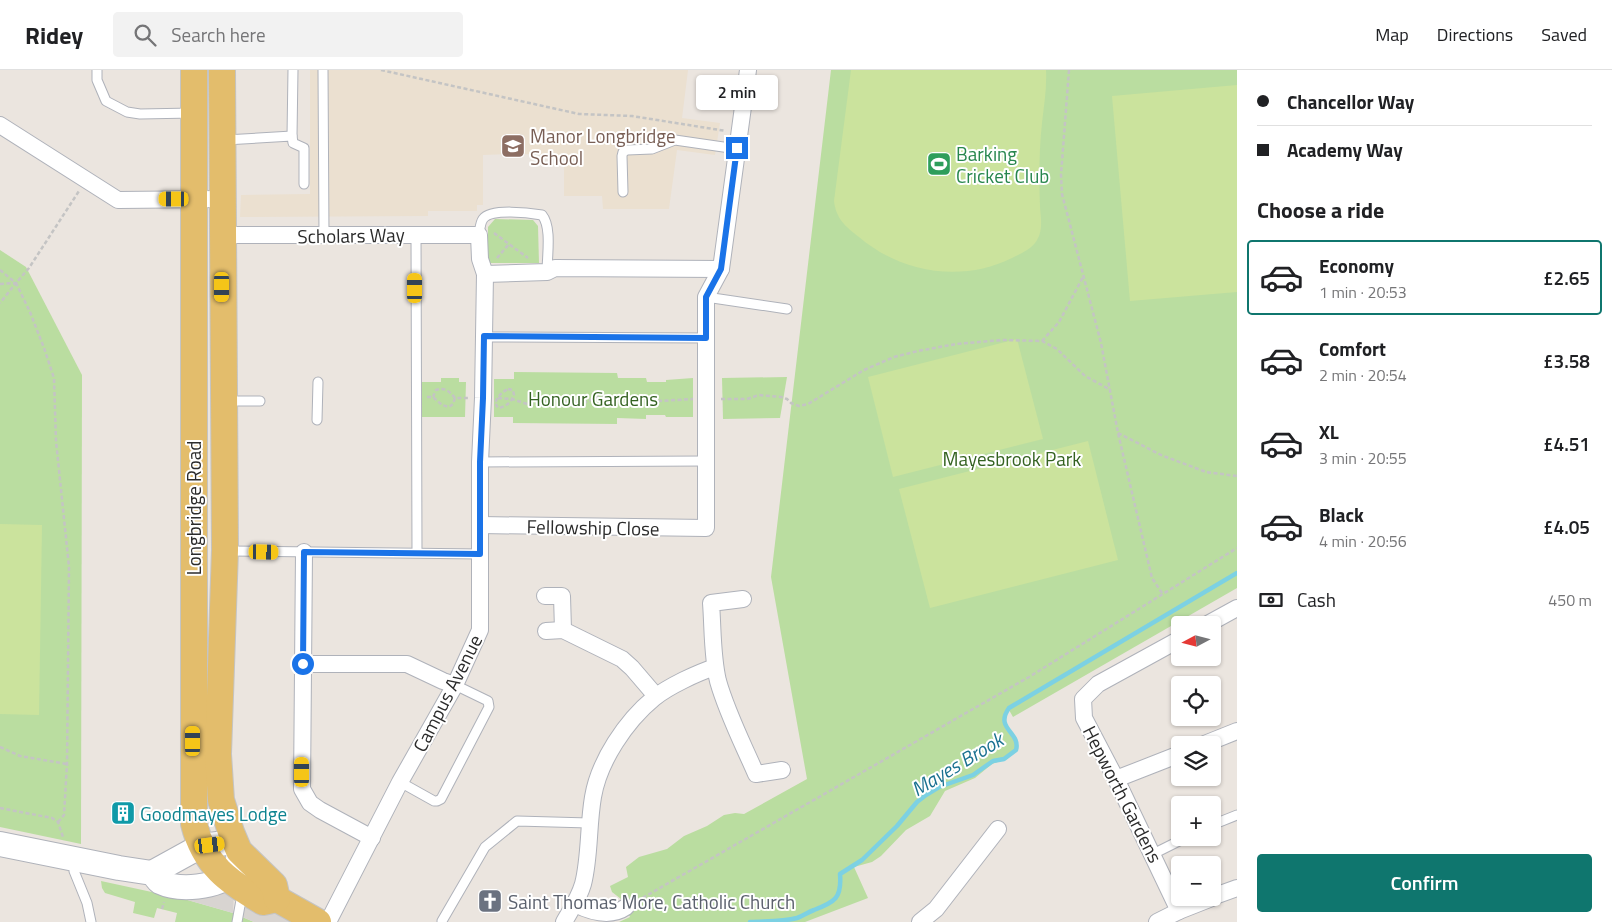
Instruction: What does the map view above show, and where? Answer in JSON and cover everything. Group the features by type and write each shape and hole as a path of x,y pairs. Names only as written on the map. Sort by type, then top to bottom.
{"main road":[{"name":"Longbridge Road","path":"194,70 194,824 206,856 225,877 254,884 274,885 277,899 318,922"},
{"name":"Longbridge Road","path":"222,70 225,550 218,754 221,800 237,846 254,884"},
{"path":"193,621 222,620"},
{"path":"0,844 152,873 201,846 237,846 236,867 232,873 201,887 187,888 160,882 152,873"}],"street":[{"path":"706,461 706,297 721,269 748,70"},
{"path":"0,125 118,200 222,199"},
{"name":"Scholars Way","path":"222,235 416,234 480,228"},
{"name":"Campus Avenue","path":"328,922 400,782 455,685 480,630 480,462 490,398 484,336 485,274 480,259 480,228"},
{"path":"485,274 547,272 555,268 721,269"},
{"name":"Fellowship Close","path":"480,525 706,528 706,461"},
{"path":"304,552 302,790 310,802 320,810 372,838"},
{"path":"545,596 562,596 563,630"},
{"path":"743,599 711,603 719,682 734,724 756,774 782,770"},
{"path":"1221,617 1237,608"},
{"path":"546,631 563,630 622,659 656,696"},
{"name":"Hepworth Gardens","path":"1171,644 1098,684 1083,699 1084,718 1180,911"},
{"path":"303,664 408,664 442,681 455,685"},
{"path":"564,922 575,904 582,886 593,794 606,758 626,727 656,696 698,673 716,667"},
{"path":"1221,737 1237,731"},
{"path":"1116,779 1171,758"},
{"path":"920,922 936,909 998,830"},
{"path":"1221,894 1237,888"},
{"path":"575,904 590,910 610,914 626,908"},
{"path":"1157,922 1191,906"}],"lane":[{"path":"97,70 97,80 106,101 126,112 140,114 193,113"},
{"path":"293,70 292,136 293,143 304,148 304,184"},
{"path":"323,70 324,234"},
{"path":"221,140 292,136"},
{"path":"623,192 622,156 623,152 627,150 646,150 675,140 737,148"},
{"path":"480,228 484,217 493,213 542,215 546,220 548,229 547,272"},
{"path":"416,234 415,397 417,552"},
{"path":"706,297 787,309"},
{"path":"484,336 706,338"},
{"path":"317,420 318,382"},
{"path":"224,401 260,401"},
{"path":"480,462 706,461"},
{"path":"225,550 480,554"},
{"path":"400,782 434,801 441,799 489,707 488,701 455,685"},
{"path":"1221,821 1237,815"},
{"path":"442,921 485,847 517,821 589,823"},
{"path":"1153,854 1171,845"},
{"path":"68,857 87,903 91,922"},
{"path":"236,922 242,900 254,884"}],"path":[{"path":"381,70 579,114 632,116 731,132"},
{"path":"1069,70 1061,175 1062,194 1101,343 1118,433 1152,578 1162,593"},
{"path":"0,303 29,268 87,180"},
{"path":"480,228 547,272"},
{"path":"0,270 16,283 30,312 54,378 56,441 69,568 67,764 64,815 58,822"},
{"path":"1042,341 1059,322 1084,276"},
{"path":"0,284 16,283"},
{"path":"433,397 436,390 442,388 455,398 512,399 530,405 550,396 556,396 570,405 576,406 598,397 622,397 644,405 658,401 747,399 759,395 781,397 787,399 791,404 799,406 808,404 864,370 894,357 956,344 1002,340 1042,341 1057,349 1085,376 1109,389"},
{"path":"508,389 513,390 514,395 512,399 503,407 498,408 490,398 508,389"},
{"path":"415,397 433,397 442,405 449,407 453,404 455,398"},
{"path":"1118,433 1161,455 1206,472 1237,476"},
{"path":"626,908 1029,677 1237,548"},
{"path":"0,747 20,756 67,764"},
{"path":"0,808 52,818 58,822 68,857"}],"shaded area":[{"name":"Manor Longbridge School","path":"310,70 688,70 682,118 720,123 715,155 677,150 669,209 603,209 602,196 564,196 564,155 510,154 483,155 483,205 477,205 477,211 428,211 428,216 240,217 241,195 310,194"},
{"path":"173,889 234,892 233,913 184,899"},
{"path":"248,899 269,908 292,922 254,922 240,916"}],"green space":[{"name":"Mayesbrook Park","path":"831,70 1237,70 1237,588 1188,616 1171,616 1171,626 1013,717 1009,710 1005,720 1016,738 1018,750 1006,759 992,764 975,778 945,791 930,816 906,830 881,856 872,862 854,867 868,898 805,922 619,922 630,917 621,899 612,892 610,886 628,877 626,867 639,857 667,849 684,836 707,826 724,815 744,814 807,779 771,577"},
{"name":"Barking Cricket Club","path":"851,70 1046,70 1040,154 1041,228 1035,243 1019,255 993,266 953,272 913,266 894,259 876,249 846,226 839,218 834,201"},
{"path":"1237,85 1237,292 1130,301 1112,96"},
{"path":"495,219 533,220 538,226 539,263 488,263 488,227"},
{"path":"0,250 26,267 82,375 81,844 0,827"},
{"path":"1017,339 1043,439 893,477 868,377"},
{"name":"Honour Gardens","path":"514,372 617,373 618,378 646,378 647,382 666,382 666,380 693,378 693,417 646,415 646,419 617,418 617,424 513,423 513,417 494,417 494,379 514,379"},
{"path":"787,377 780,418 723,419 722,378"},
{"path":"441,378 459,378 459,382 466,382 465,417 421,417 421,382 441,382"},
{"path":"1088,441 1118,560 930,608 899,489"},
{"path":"0,524 42,525 39,715 0,714"},
{"path":"101,881 184,899 233,913 254,922 175,922 177,913 157,908 154,918 133,913 135,902 105,893"}],"waterway":[{"name":"Mayes Brook","path":"750,922 780,921 797,918 832,901 836,898 840,889 840,874 862,860 897,826 917,802 939,787 973,775 993,761 1004,759 1016,750 1017,744 1015,739 1004,721 1009,708 1237,573"}],"place":[{"name":"Manor Longbridge School","path":"513,146"},
{"name":"Barking Cricket Club","path":"939,164"},
{"name":"Goodmayes Lodge","path":"123,813"},
{"name":"Saint Thomas More, Catholic Church","path":"490,901"}],"route":[{"path":"303,664 304,552 480,554 480,462 484,336 706,338 706,297 721,269 737,148"}]}
